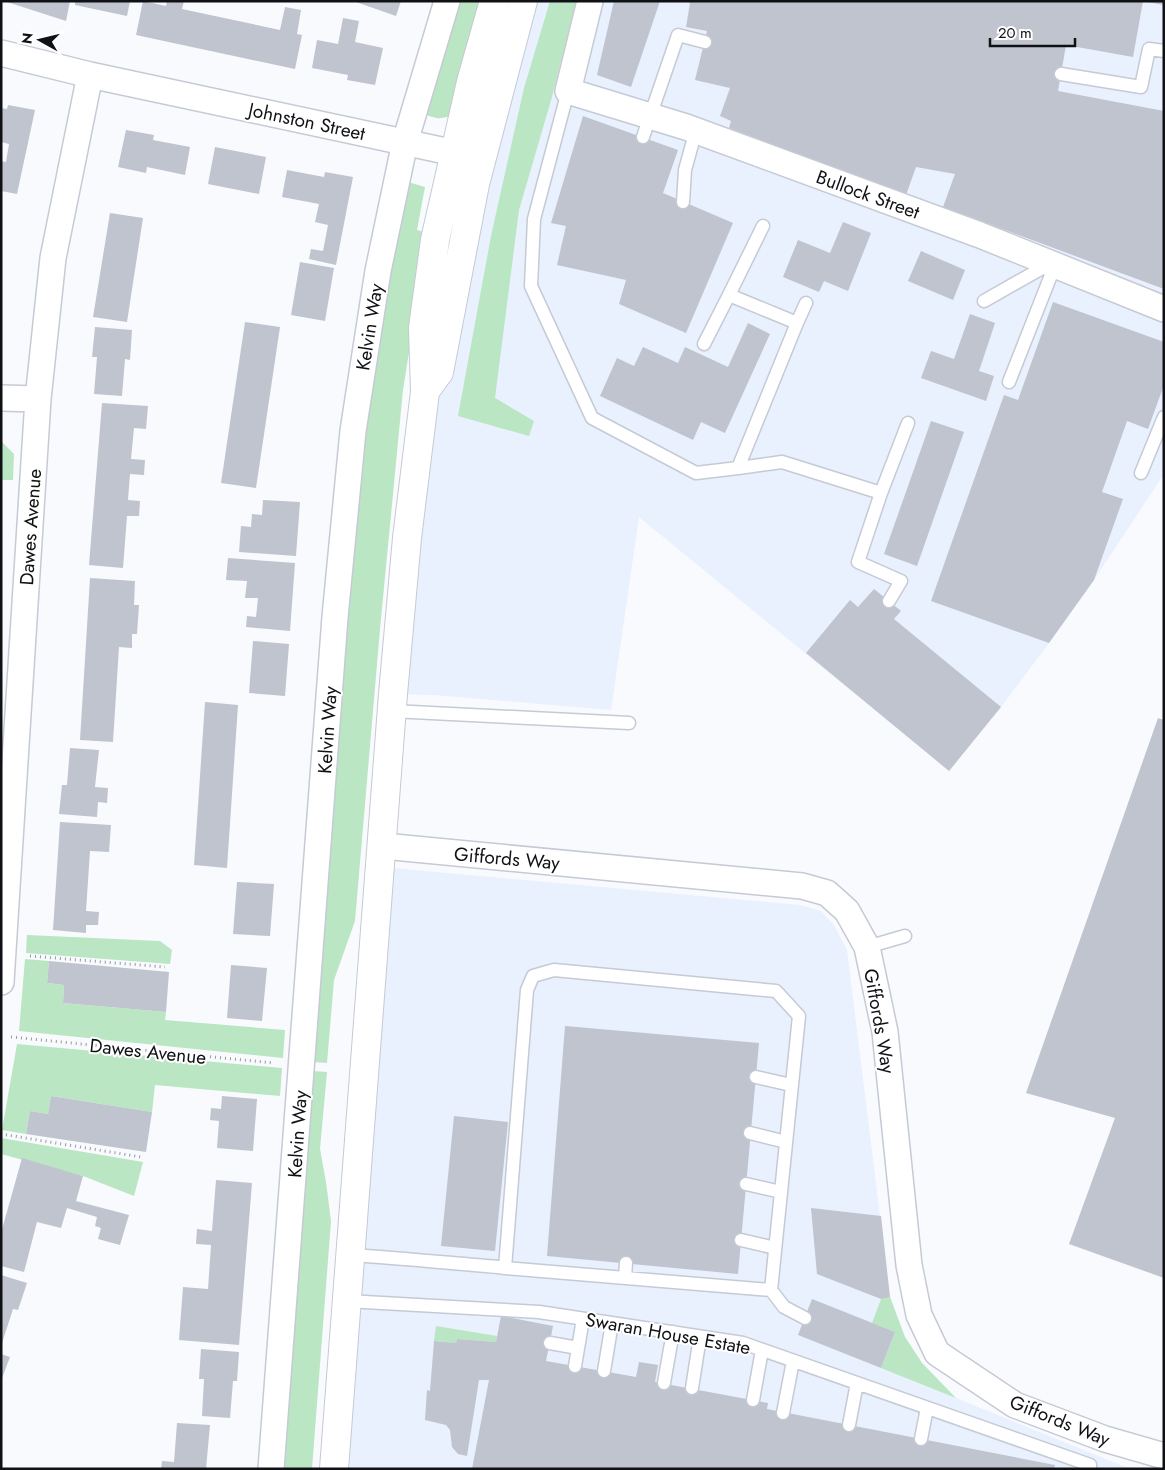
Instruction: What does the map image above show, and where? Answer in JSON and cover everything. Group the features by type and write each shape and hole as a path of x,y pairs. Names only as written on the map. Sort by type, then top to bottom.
{"main road":[{"path":"334,1469 392,711 407,538 424,392 423,328 435,240 470,82 494,1"},
{"path":"424,392 439,372 475,184 521,9"}],"street":[{"name":"Kelvin Way","path":"271,1469 335,617 352,450 378,271 404,142 447,1"},
{"path":"568,91 590,1"},
{"path":"455,153 471,146 502,24 521,9"},
{"name":"Johnston Street","path":"1,53 90,75 455,153"},
{"name":"Dawes Avenue","path":"1,982 9,737 38,399 53,258 90,75"},
{"name":"Bullock Street","path":"568,91 647,127 696,130 747,142 999,235 1044,257 1164,309"},
{"path":"1,398 38,399"},
{"name":"Giffords Way","path":"383,846 802,886 826,893 847,910 867,947 885,1032 909,1266 920,1314 937,1353 1015,1405 1105,1439 1164,1456"}],"lane":[{"path":"647,127 678,36 705,42"},
{"path":"1061,74 1141,87 1149,48 1164,51"},
{"path":"568,91 534,219 531,286 592,418 696,473 782,462 881,493"},
{"path":"683,202 684,170 696,130"},
{"path":"704,344 763,226"},
{"path":"984,301 1044,257"},
{"path":"1009,382 1044,257"},
{"path":"729,294 797,323"},
{"path":"738,468 806,303"},
{"path":"1141,473 1164,418"},
{"path":"889,601 901,581 858,562 881,493 908,422"},
{"path":"392,711 629,723"},
{"path":"867,947 905,936"},
{"path":"505,1268 527,990 533,976 554,970 776,991 799,1016 771,1290 784,1307 805,1318"},
{"path":"756,1077 791,1085"},
{"path":"750,1133 786,1142"},
{"path":"746,1184 781,1192"},
{"path":"741,1240 775,1248"},
{"path":"351,1255 771,1290"},
{"path":"625,1278 626,1263"},
{"name":"Swaran House Estate","path":"347,1300 539,1312 743,1343 1090,1467"},
{"path":"575,1366 582,1319"},
{"path":"604,1371 612,1323"},
{"path":"664,1383 673,1332"},
{"path":"692,1388 700,1336"},
{"path":"550,1343 578,1348"},
{"path":"753,1400 762,1350"},
{"path":"783,1413 793,1361"},
{"path":"849,1425 858,1383"},
{"path":"921,1439 927,1408"}],"path":[{"path":"26,956 165,967"},
{"name":"Dawes Avenue","path":"11,1037 276,1063"},
{"path":"1,1134 141,1157"}],"shaded area":[{"path":"509,1 1164,1 1164,474 1094,580 1049,643 1001,707 949,771 639,517 611,710 434,695 393,694 445,254"},
{"path":"381,867 800,905 821,911 834,925 847,950 890,1297 905,1337 922,1363 956,1398 1123,1466 1135,1469 334,1469"}],"green space":[{"path":"457,1 483,1 450,116 436,118 427,115 426,108"},
{"path":"550,1 576,1 552,97 519,210 495,398 534,421 529,436 458,416 491,236 524,88"},
{"path":"408,182 425,187 417,230 428,233 403,390 355,921 334,980 327,1063 313,1062 357,508 377,344 396,236"},
{"path":"1,441 14,454 13,480 1,480"},
{"path":"27,935 160,941 172,950 170,964 26,953"},
{"path":"25,959 49,961 47,983 64,985 63,1003 166,1012 165,1020 285,1030 283,1058 19,1031"},
{"path":"17,1044 282,1068 280,1096 155,1085 152,1112 51,1096 48,1114 30,1111 26,1134 2,1130"},
{"path":"313,1071 327,1072 320,1149 331,1221 312,1469 282,1469"},
{"path":"1,1138 143,1162 134,1196 83,1176 1,1154"},
{"path":"890,1297 905,1337 922,1363 956,1398 881,1368 895,1332 872,1323 881,1299"},
{"path":"436,1326 497,1336 496,1342 457,1339 456,1343 434,1341"}],"building":[{"path":"4,1 70,1 66,21"},
{"path":"75,1 130,1 127,16 75,5"},
{"path":"143,1 166,6 167,1 184,1 182,9 280,30 285,7 301,10 297,34 302,35 295,69 136,35"},
{"path":"353,1 401,1 396,16"},
{"path":"614,1 660,1 631,87 597,75"},
{"path":"686,1 1143,1 1133,57 1066,45 1058,91 1164,111 1164,289 943,207 955,174 916,167 906,195 729,128 731,121 720,116 730,88 695,80 707,31 686,27 690,3"},
{"path":"1164,1 1164,5 1147,2"},
{"path":"343,18 359,21 355,42 383,48 375,85 347,80 348,75 312,68 317,40 338,44"},
{"path":"8,105 35,110 17,194 1,191 1,161 6,162 9,144 1,142 1,108 7,109"},
{"path":"583,116 678,150 663,193 733,223 686,333 619,304 626,280 557,265 566,226 551,223"},
{"path":"126,130 154,135 153,140 190,147 185,175 147,167 146,173 118,167"},
{"path":"215,147 266,157 259,194 208,184"},
{"path":"287,170 324,177 325,172 353,177 336,265 309,259 311,249 323,251 328,225 315,222 319,204 282,197"},
{"path":"110,213 143,218 127,322 93,317"},
{"path":"843,222 871,233 848,291 824,281 819,292 783,277 798,240 830,253"},
{"path":"921,251 965,270 953,300 908,281"},
{"path":"300,262 334,268 325,321 291,315"},
{"path":"1053,302 1164,342 1164,385 1148,429 1127,421 1102,492 1123,499 1094,580 1049,643 931,601 1004,395 1018,400"},
{"path":"970,314 995,323 979,371 994,376 986,401 921,378 931,351 954,359"},
{"path":"245,322 280,327 256,488 221,483"},
{"path":"748,323 770,334 725,433 701,422 693,440 600,396 617,358 634,366 643,347 678,363 685,347 728,367"},
{"path":"95,327 132,330 130,360 125,359 122,396 94,394 97,357 92,357"},
{"path":"102,403 148,406 146,429 134,428 131,459 145,460 144,475 130,474 128,500 140,501 139,516 127,516 123,568 89,565"},
{"path":"931,421 964,432 917,566 884,554"},
{"path":"263,500 300,502 296,556 239,552 241,526 251,527 252,514 262,515"},
{"path":"228,558 295,563 290,631 246,627 247,616 256,617 258,598 245,598 247,581 226,580"},
{"path":"90,578 135,581 134,605 139,605 137,634 132,634 132,648 119,647 113,742 80,740"},
{"path":"874,589 901,611 894,619 1001,707 949,771 806,653 850,600 858,607"},
{"path":"253,641 289,644 285,696 249,693"},
{"path":"205,702 238,705 227,868 194,865"},
{"path":"1158,718 1164,720 1164,1278 1069,1244 1115,1118 1026,1093"},
{"path":"70,748 99,750 95,787 108,788 107,803 98,802 97,817 59,814 62,785 67,785"},
{"path":"60,822 111,825 109,852 90,851 86,911 99,912 98,925 86,925 86,933 53,930"},
{"path":"237,882 274,884 270,936 233,934"},
{"path":"49,961 169,972 166,1012 63,1003 64,985 47,983"},
{"path":"231,965 267,968 262,1021 227,1018"},
{"path":"565,1026 759,1043 738,1274 547,1256"},
{"path":"51,1096 152,1112 146,1152 26,1134 30,1111 48,1114"},
{"path":"222,1096 257,1099 253,1151 217,1148 219,1121 210,1120 211,1108 221,1109"},
{"path":"454,1116 508,1122 495,1251 441,1246"},
{"path":"22,1158 83,1176 76,1201 129,1215 120,1245 98,1239 101,1228 95,1226 97,1217 67,1208 61,1228 37,1222 24,1272 1,1266 1,1233"},
{"path":"216,1180 252,1183 239,1345 179,1340 183,1287 208,1289 211,1245 196,1244 197,1229 212,1231"},
{"path":"811,1208 881,1216 890,1297 881,1299 817,1274"},
{"path":"1,1275 27,1283 18,1310 13,1309 2,1343"},
{"path":"812,1299 895,1332 881,1368 798,1335"},
{"path":"501,1316 553,1326 546,1361 636,1377 639,1362 658,1365 655,1382 768,1403 767,1409 1055,1465 1054,1469 472,1469 489,1380 479,1380 467,1456 458,1454 452,1447 450,1430 446,1425 425,1420 427,1390 430,1391 434,1341 456,1343 457,1339 496,1342"},
{"path":"201,1349 239,1352 237,1381 233,1381 230,1418 202,1416 204,1379 199,1379"},
{"path":"1,1354 10,1357 1,1381"},
{"path":"177,1423 210,1425 206,1469 161,1469 162,1461 174,1462"}]}
